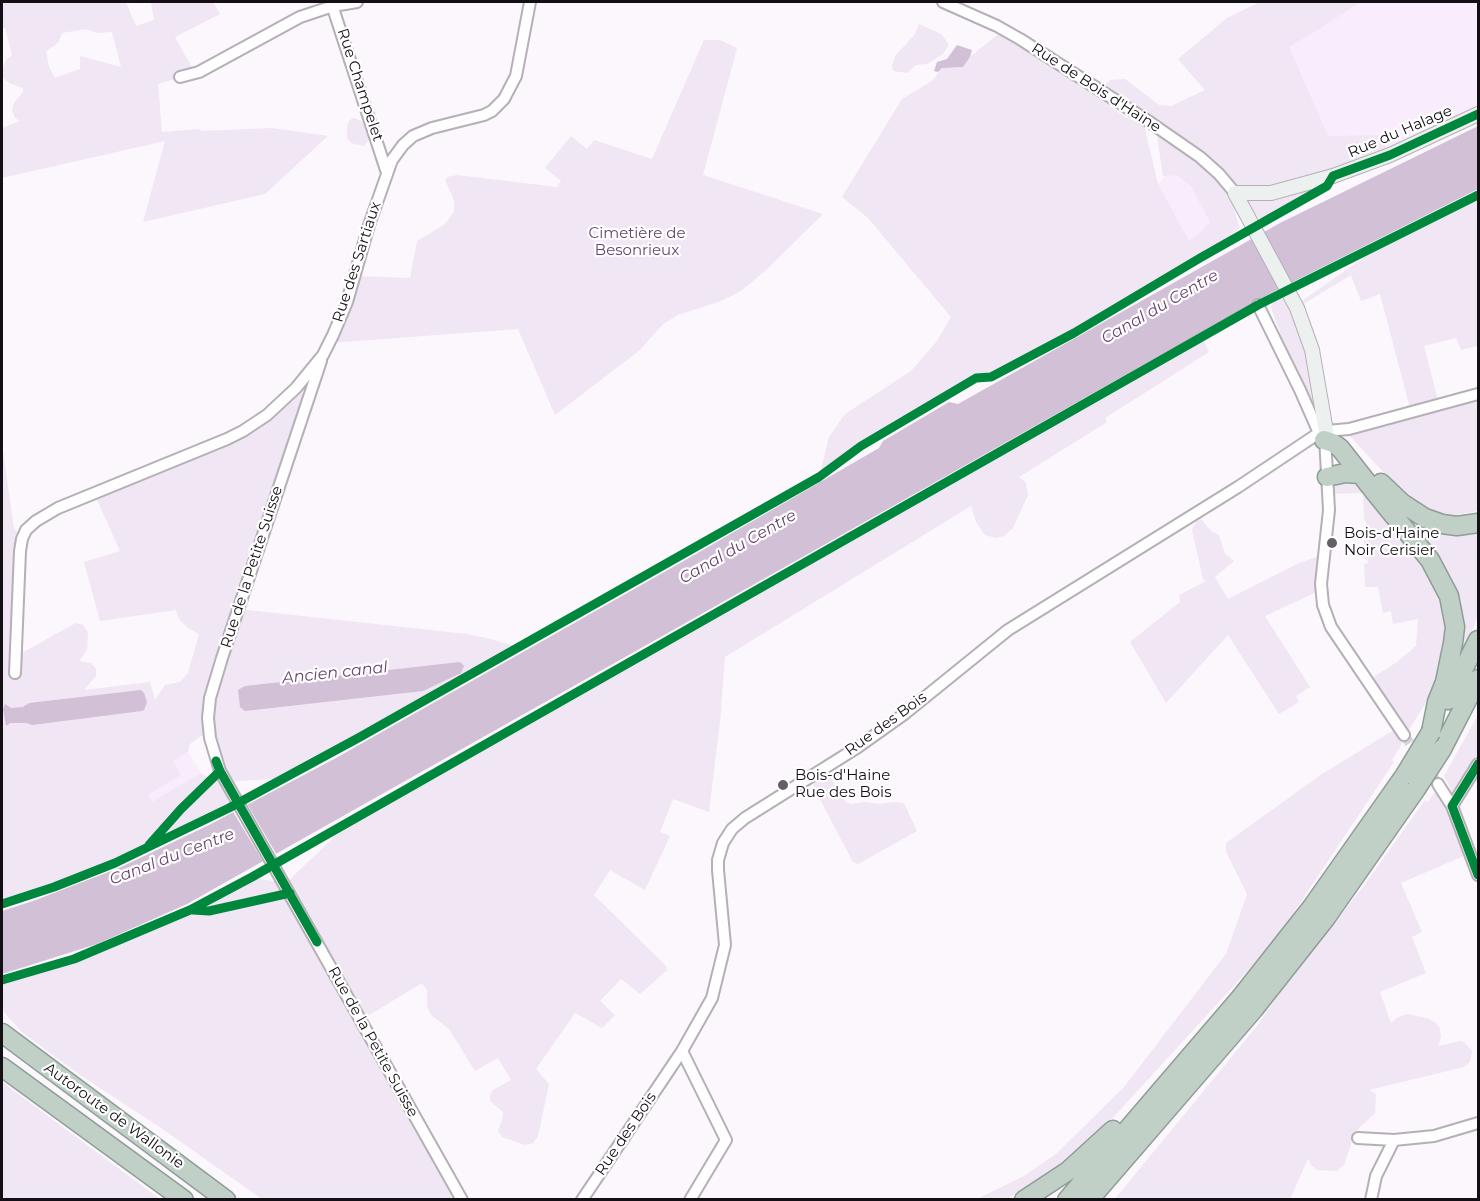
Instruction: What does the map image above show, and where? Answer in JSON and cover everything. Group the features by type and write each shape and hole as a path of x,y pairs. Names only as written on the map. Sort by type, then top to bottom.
{"highway":[{"path":"1323,434 1337,445 1430,560 1449,596 1455,627 1453,643 1431,732"},
{"path":"1323,434 1342,438 1385,488 1411,511 1442,524 1457,526 1479,523"},
{"path":"1327,477 1345,472 1360,474"},
{"path":"1067,1200 1241,997 1312,907 1405,775 1431,732 1479,640"},
{"path":"1092,1197 1261,1000 1325,919 1442,749 1479,679"},
{"path":"1442,749 1457,735 1479,699"},
{"name":"Autoroute de Wallonie","path":"5,1036 224,1199"},
{"name":"Autoroute de Wallonie","path":"2,1067 184,1200"},
{"path":"1024,1200 1068,1171 1138,1105 1154,1098"}],"street":[{"path":"180,77 199,72 300,17 332,4 357,2"},
{"name":"Rue des Sartiaux","path":"15,674 20,545 26,530 58,508 226,439 267,415 283,401 323,355 347,302 386,170 398,150 413,136 432,128 484,115 492,111 504,99 516,76 530,2"},
{"name":"Rue de Bois d'Haine","path":"943,2 1020,39 1151,123 1200,157 1236,193"},
{"name":"Rue Champelet","path":"332,4 386,170"},
{"name":"Rue du Halage","path":"1236,193 1271,193 1333,176 1390,155 1479,114"},
{"path":"1236,193 1296,305 1310,341 1323,434 1329,510 1321,590 1326,615 1331,627 1404,735"},
{"path":"1258,305 1323,434"},
{"name":"Rue de la Petite Suisse","path":"323,355 237,610 210,698 208,718 210,738 218,766 225,780 462,1200"},
{"path":"1323,434 1479,394"},
{"name":"Rue des Bois","path":"582,1200 682,1051 712,998 721,969 725,941 718,860 723,843 732,829 745,818 858,747 901,717 1008,630 1323,434"},
{"path":"1452,806 1479,764"},
{"path":"1438,784 1452,806 1479,875"},
{"path":"682,1051 726,1140 690,1200"},
{"path":"1358,1138 1394,1140 1434,1136 1479,1123"},
{"path":"1371,1200 1376,1176 1394,1140"}],"shaded area":[{"path":"1260,2 1478,2 1478,114 1236,214 1055,331 1158,184 1202,134 1209,92 1178,59 1227,18"},
{"path":"188,752 201,773 152,803 148,795 180,775 172,761"}],"green space":[{"path":"2,2 126,2 136,26 154,20 151,2 213,2 220,14 175,37 195,73 158,84 162,132 272,128 328,136 265,194 143,222 165,141 2,178 2,128 20,121 15,118 12,110 23,88 11,84 2,75 6,60 12,55 5,28 2,28","holes":["86,29 97,33 112,32 121,67 80,56 80,69 55,78 49,67 46,51 58,43 62,33"]},
{"path":"1260,2 1360,2 1289,47 1328,136 1380,135 1390,155 1333,176 1327,186 1265,222 1244,208 1226,181 1112,98 1109,106 1125,117 1144,125 1158,184 1189,241 1210,222 1191,186 1177,175 1163,176 1157,136 1160,135 1196,160 1216,180 1235,207 1234,211 1240,228 1200,258 1056,343 991,377 976,378 861,446 819,477 829,437 845,414 911,371 937,341 951,317 868,218 842,197 902,99 932,81 942,68 963,67 970,57 1003,30 1101,90 1110,80 1125,79 1159,105 1171,106 1205,90 1178,59 1227,18"},
{"path":"919,24 941,34 948,46 943,54 927,64 916,65 907,73 893,71 895,56 915,34"},
{"name":"Cimetière de Besonrieux","path":"704,40 720,40 737,48 703,175 823,214 766,270 741,291 721,301 678,315 663,324 640,350 555,415 518,329 329,343 354,276 410,278 417,241 444,225 454,212 454,200 445,180 447,177 457,175 557,187 561,181 545,168 571,136 587,149 594,140 652,159"},
{"path":"354,118 363,122 370,138 364,146 351,143 347,138 347,125"},
{"path":"1478,195 1478,346 1461,350 1456,338 1424,346 1439,404 1478,394 1478,511 1455,515 1440,514 1409,500 1350,436 1351,432 1411,412 1380,294 1361,301 1351,275 1297,308 1317,414 1300,390 1271,307 1278,298 1296,305 1399,233"},
{"path":"1202,337 1209,352 1105,418 1107,422 1019,477 1026,483 1028,495 1013,528 1004,536 996,538 985,535 976,522 971,506 725,657 709,812 673,799 660,832 670,836 645,890 610,870 594,895 666,966 667,970 640,994 621,979 600,1001 615,1015 602,1028 575,1013 536,1069 549,1084 538,1136 533,1143 525,1145 502,1137 498,1131 503,1112 490,1101 490,1095 493,1090 511,1080 498,1058 475,1071 449,1029 431,1015 427,1006 427,990 422,983 361,1020 461,1199 262,1199 161,1128 80,1075 23,1033 2,1010 2,980 74,959 189,910 252,877 285,884 353,819"},
{"path":"296,388 308,399 238,609 467,634 518,647 286,778 226,782 229,808 187,830 83,876 2,904 2,444 14,528 22,539 20,654 76,623 83,625 88,632 87,650 79,661 91,663 96,669 96,676 84,690 150,682 155,700 165,685 180,682 188,673 199,634 179,619 176,610 100,621 84,562 120,551 94,493 227,439","holes":["201,736 205,736 220,771 211,780 201,773 152,802 148,795 181,775 173,761 188,752 190,744"]},
{"path":"1341,481 1356,482 1433,572 1450,626 1439,682 1408,731 1369,685 1375,676 1416,646 1418,619 1393,624 1391,611 1383,613 1378,587 1365,587 1364,564 1368,563 1367,559 1364,559 1364,536 1369,528 1364,519 1363,493 1328,494"},
{"path":"1381,491 1413,515 1478,528 1478,616 1449,689 1457,608"},
{"path":"1201,519 1211,531 1219,535 1225,554 1234,561 1215,577 1228,599 1299,563 1325,554 1321,590 1265,616 1310,687 1296,696 1299,702 1279,714 1228,635 1166,703 1130,642 1180,602 1179,595 1206,581 1203,579 1192,530 1196,522"},
{"path":"1478,715 1478,782 1467,782 1456,800 1444,776"},
{"path":"1394,730 1403,742 1392,760 1394,762 1286,924 1251,967 1098,1134 1074,1156 1052,1173 1007,1199 975,1200 1024,1176 1057,1153 1124,1087 1226,954 1247,894 1226,852 1226,843 1322,774"},
{"path":"829,775 846,802 851,804 904,803 917,831 858,864 853,862 813,786 818,776"},
{"path":"1435,792 1449,814 1466,855 1401,883 1422,932 1412,937 1426,973 1380,992 1391,1023 1396,1018 1407,1014 1427,1018 1436,1023 1440,1029 1441,1037 1438,1046 1464,1042 1472,1051 1470,1062 1464,1067 1369,1090 1376,1094 1375,1113 1359,1128 1353,1138 1344,1165 1337,1171 1317,1170 1308,1159 1290,1199 1114,1200 1257,1026 1284,987 1363,887 1425,800 1428,802"},
{"path":"2,1082 160,1199 2,1199"}],"water":[{"path":"957,45 972,50 963,67 942,68 938,72 934,71 937,62 947,59"},
{"name":"Canal du Centre","path":"1478,126 1478,189 1269,294 187,904 97,944 2,974 2,911 119,868 209,825 336,758 879,448 883,441 949,402 958,404 1280,223"},
{"path":"460,662 464,666 461,673 423,691 245,711 240,707 238,690 245,686"},
{"path":"141,690 147,702 142,711 32,725 10,723 6,726 3,709 5,704 11,708 23,707 29,703"}],"pier":[{"path":"246,802 278,857 265,865 232,810"}],"tunnel":[{"path":"1404,735 1438,784"}],"cycle path":[{"path":"2,904 115,863 229,808 360,737 819,477 861,446 976,378 991,377 1074,333 1327,186 1333,176 1390,155 1478,114"},
{"path":"2,980 74,959 190,910 252,877 1258,305 1478,195"},
{"path":"216,761 317,942"},
{"path":"1478,764 1452,806 1478,875"},
{"path":"149,845 181,809 220,771"},
{"path":"193,910 209,911 290,893"}],"place":[{"name":"Bois-d'Haine Noir Cerisier","path":"1332,543"},
{"name":"Bois-d'Haine Rue des Bois","path":"783,785"}],"water label":[{"name":"Ancien canal","path":"335,673"}]}
